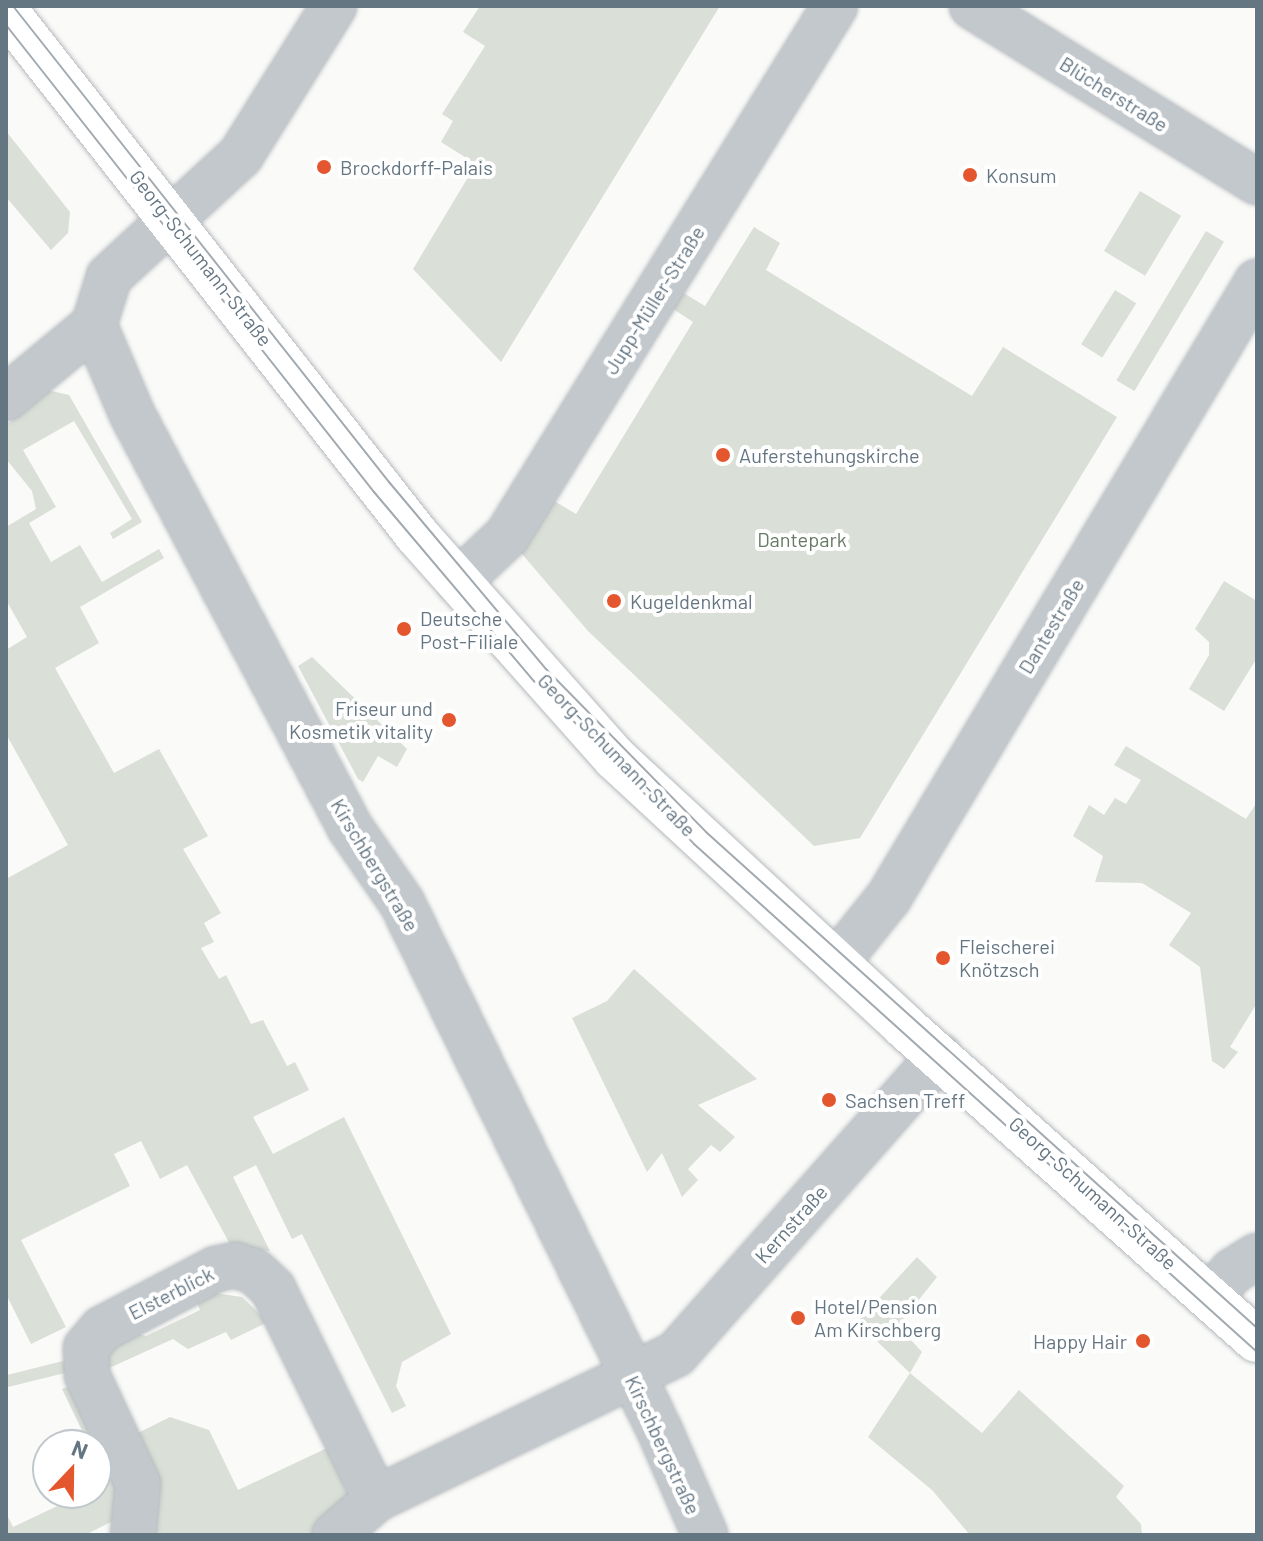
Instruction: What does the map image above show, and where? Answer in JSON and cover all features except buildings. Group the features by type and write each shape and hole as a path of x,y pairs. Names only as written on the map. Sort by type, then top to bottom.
{"main road":[{"name":"Georg-Schumann-Straße","path":"6,11 458,582 615,758 836,963 1257,1340"}],"street":[{"path":"6,398 94,325 109,277 241,155 334,6"},
{"name":"Jupp-Müller-Straße","path":"458,582 507,536 835,6"},
{"name":"Blücherstraße","path":"972,6 1257,182"},
{"name":"Dantestraße","path":"836,963 889,897 1257,282"},
{"name":"Kirschbergstraße","path":"94,325 132,414 351,829 402,903 705,1535"},
{"name":"Kernstraße","path":"631,1377 676,1354 940,1056"},
{"path":"1210,1297 1233,1271 1257,1256"},
{"name":"Elsterblick","path":"133,1535 138,1484 87,1375 86,1348 102,1329 225,1266 254,1271 273,1289 376,1499"},
{"path":"335,1535 376,1499 631,1377"}],"green space":[{"path":"480,6 720,6 501,362 413,269 476,164 441,142 453,121 442,114 485,46 463,32"},
{"path":"6,131 70,212 68,233 51,250 6,197"},
{"path":"1140,191 1181,216 1145,276 1104,251"},
{"name":"Dantepark","path":"754,227 780,243 766,270 972,396 1003,347 1117,417 860,838 814,846 588,631 516,547 546,496 576,514 693,322 667,305 677,289 705,306"},
{"path":"1206,231 1224,242 1134,391 1116,380"},
{"path":"1115,290 1136,303 1102,358 1081,344"},
{"path":"47,390 69,395 142,522 113,539 110,533 132,519 74,421 23,450 56,507 29,523 51,562 80,545 102,582 159,549 164,558 80,607 99,643 55,668 114,773 159,749 208,836 183,849 221,913 204,923 214,942 201,948 219,979 226,975 251,1024 263,1020 287,1066 295,1062 309,1090 253,1117 273,1154 344,1117 451,1334 402,1362 396,1386 406,1406 392,1413 302,1234 292,1239 256,1165 233,1177 270,1251 232,1248 187,1165 160,1179 141,1141 114,1154 130,1186 21,1240 66,1327 31,1344 6,1294 6,879 68,845 6,734 6,650 27,637 6,600 6,527 36,509 32,491 6,459 6,425"},
{"path":"1224,581 1257,601 1257,658 1224,711 1189,689 1209,655 1209,642 1195,629"},
{"path":"312,657 407,749 397,767 378,756 363,782 358,779 298,666"},
{"path":"1126,746 1246,819 1257,802 1257,1003 1230,1047 1238,1052 1224,1069 1212,1061 1200,967 1169,945 1191,913 1142,883 1095,882 1103,856 1073,836 1089,805 1104,815 1115,798 1126,804 1141,780 1114,765"},
{"path":"634,969 757,1079 698,1105 735,1137 720,1152 711,1145 688,1169 698,1180 682,1197 662,1153 647,1172 572,1018 607,1001"},
{"path":"917,1257 937,1277 898,1326 922,1352 910,1373 857,1322"},
{"path":"207,1292 242,1297 268,1322 231,1340 226,1332 188,1349 173,1339 107,1369 138,1433 170,1417 209,1430 238,1490 327,1448 350,1498 315,1535 148,1535 101,1361 128,1330 146,1336 200,1310 195,1298"},
{"path":"71,1359 74,1371 6,1388 6,1375"},
{"path":"910,1373 982,1433 1019,1390 1124,1486 1116,1497 1141,1524 1142,1535 970,1535 932,1490 868,1437"},
{"path":"77,1383 98,1429 81,1429 62,1389"},
{"path":"115,1468 119,1518 85,1535 6,1535 6,1513 13,1527 51,1509 112,1509 112,1469"}],"tram line":[{"path":"13,6 389,482 546,669 706,832 1257,1328"},
{"path":"6,25 374,492 534,681 694,844 1257,1352"}],"place":[{"name":"Brockdorff-Palais","path":"324,167"},
{"name":"Konsum","path":"970,175"},
{"name":"Auferstehungskirche","path":"723,455"},
{"name":"Kugeldenkmal","path":"614,601"},
{"name":"Deutsche Post-Filiale","path":"404,629"},
{"name":"Friseur und Kosmetik vitality","path":"449,720"},
{"name":"Fleischerei Knötzsch","path":"943,958"},
{"name":"Sachsen Treff","path":"829,1100"},
{"name":"Hotel/Pension Am Kirschberg","path":"798,1318"},
{"name":"Happy Hair","path":"1143,1341"}]}
